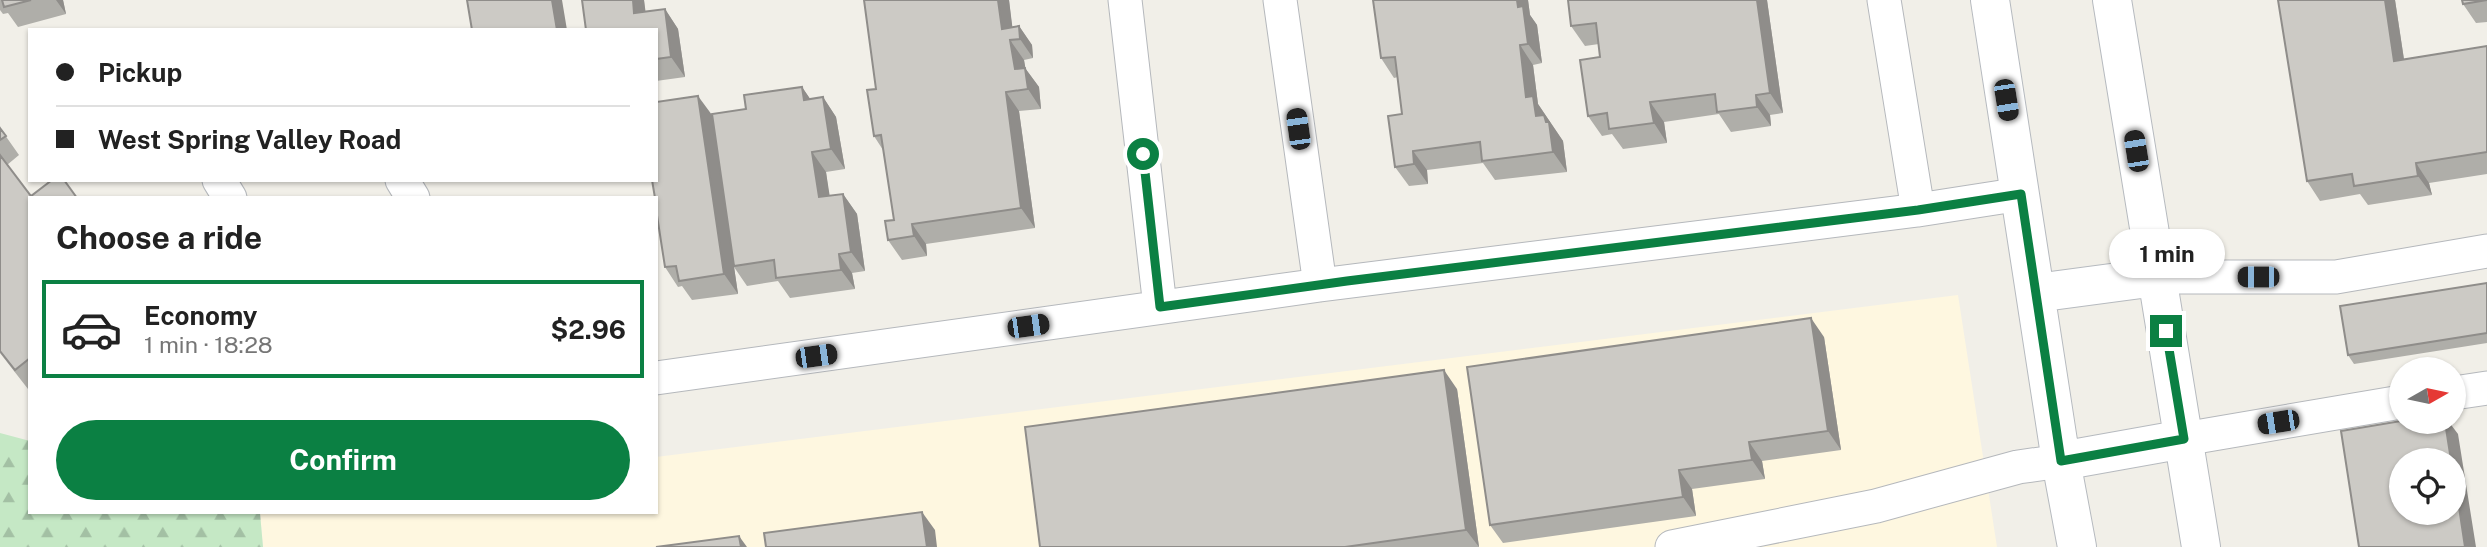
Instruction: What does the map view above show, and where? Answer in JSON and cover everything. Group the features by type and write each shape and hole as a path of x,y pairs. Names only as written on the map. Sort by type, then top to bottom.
{"main road":[{"path":"1990,0 2061,461 2077,547"},
{"path":"2112,0 2201,547"},
{"path":"2036,293 2157,277"},
{"path":"2061,461 2184,439"}],"lane":[{"path":"1125,0 1160,307"},
{"path":"1280,0 1320,285"},
{"path":"1884,0 1918,210"},
{"path":"658,379 1320,285 1918,210 2021,194"},
{"path":"2157,277 2336,277 2487,251"},
{"path":"2466,391 2487,388"},
{"path":"2184,439 2389,404"},
{"path":"1672,547 1876,506 2018,467 2061,461"}],"shaded area":[{"path":"1958,295 1997,547 263,547 260,514 658,514 658,457"}],"green space":[{"path":"0,433 28,440 28,514 260,514 263,547 0,547"}],"building":[{"path":"2,0 31,0 4,7"},
{"path":"467,0 552,0 557,28 472,28"},
{"path":"582,0 633,0 634,13 665,9 671,57 658,59 658,28 586,28"},
{"path":"864,0 998,0 1002,29 1019,26 1020,39 1010,40 1015,69 1025,68 1028,89 1006,92 1021,208 912,224 914,236 888,240 885,221 894,220 881,135 874,136 867,90 876,89"},
{"path":"1373,0 1517,0 1518,7 1523,6 1528,44 1520,45 1526,97 1533,96 1536,116 1544,115 1546,122 1549,122 1553,152 1482,161 1480,142 1413,151 1414,164 1395,167 1388,116 1402,114 1395,57 1381,58"},
{"path":"1568,0 1757,0 1770,93 1756,95 1757,107 1717,112 1715,94 1650,102 1654,123 1609,129 1607,113 1588,116 1580,60 1600,57 1596,23 1571,26"},
{"path":"2278,0 2385,0 2394,61 2487,46 2487,152 2416,163 2418,176 2354,186 2352,174 2307,181"},
{"path":"2462,0 2487,0 2463,4"},
{"path":"802,87 804,100 823,97 831,149 812,152 819,197 843,194 851,252 839,254 841,270 776,278 774,260 734,266 712,114 746,109 744,95"},
{"path":"698,96 724,274 679,281 676,266 665,267 658,222 658,196 655,196 652,182 658,182 658,102"},
{"path":"0,128 6,136 0,140"},
{"path":"0,155 31,196 28,196 28,360 15,370 0,351"},
{"path":"49,182 65,182 76,196 31,196"},
{"path":"2487,283 2487,333 2348,355 2340,306"},
{"path":"1811,318 1828,431 1749,442 1752,460 1679,470 1683,497 1490,525 1467,367"},
{"path":"1444,370 1466,530 1345,547 1040,547 1025,427"},
{"path":"2389,423 2389,434 2447,434 2449,448 2389,448 2389,525 2462,525 2465,547 2359,547 2341,431"},
{"path":"922,512 927,547 766,547 764,533"},
{"path":"739,536 741,547 656,547"}],"route":[{"path":"1143,154 1160,307 1918,210 2021,194 2061,461 2184,439 2166,331"}]}
